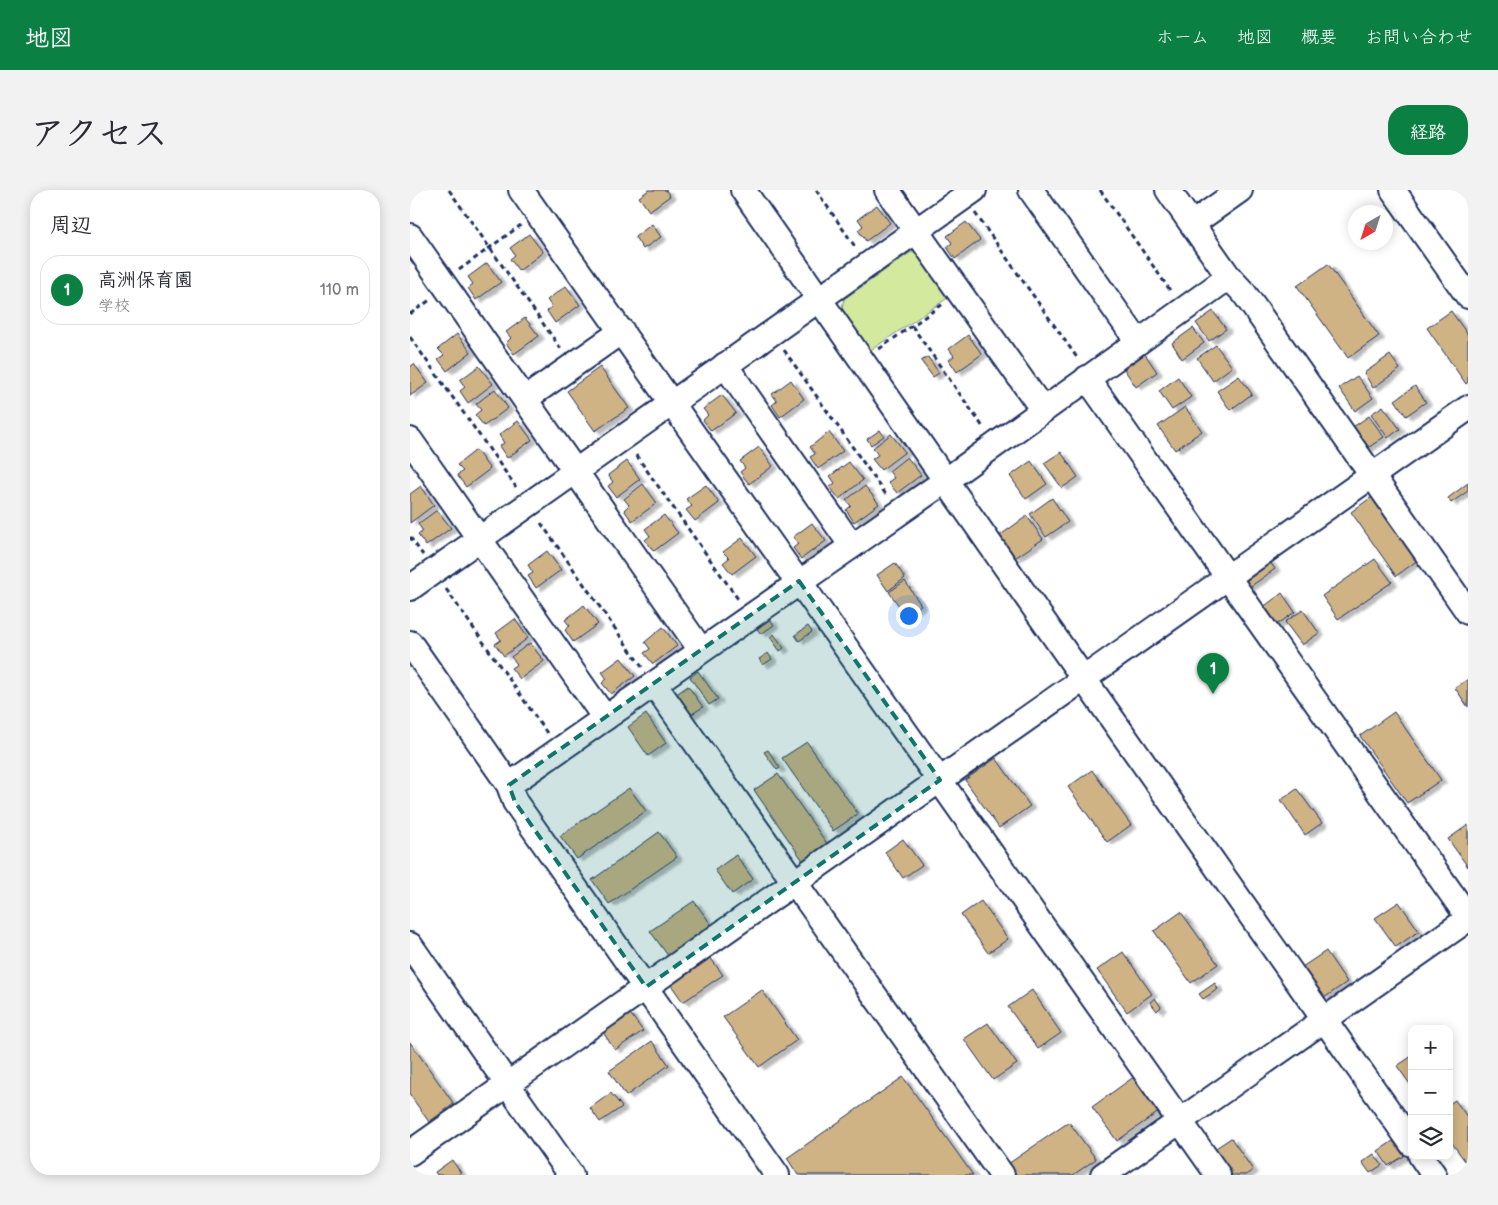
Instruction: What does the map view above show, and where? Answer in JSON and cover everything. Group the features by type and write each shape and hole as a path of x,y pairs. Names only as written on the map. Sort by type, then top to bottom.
{"street":[{"path":"521,190 1218,1175"},
{"path":"743,190 1084,679 1408,1138"},
{"path":"887,190 1043,410"},
{"path":"1031,190 1138,342"},
{"path":"1168,190 1229,277 1244,293 1468,612"},
{"path":"1192,224 1240,190"},
{"path":"1393,190 1468,296"},
{"path":"410,588 969,194"},
{"path":"410,236 701,650"},
{"path":"509,786 899,513 1229,277"},
{"path":"525,399 622,331"},
{"path":"725,365 852,546"},
{"path":"1089,377 1468,918 1103,1175"},
{"path":"410,1153 1468,408"},
{"path":"410,440 605,718"},
{"path":"410,644 509,786 515,802 778,1175"},
{"path":"654,684 796,881 1002,1175"},
{"path":"410,945 571,1175"},
{"path":"1423,1160 1434,1175"}],"path":[{"path":"449,190 573,366"},
{"path":"816,190 867,265"},
{"path":"1100,190 1184,310"},
{"path":"969,194 1089,377"},
{"path":"442,282 538,213"},
{"path":"862,361 959,292"},
{"path":"912,326 995,444"},
{"path":"772,332 899,513"},
{"path":"624,436 750,616"},
{"path":"410,537 559,750"}],"highlighted area":[{"path":"799,581 940,780 646,987 515,802 509,785"}],"green space":[{"path":"911,252 925,255 952,295 868,352 841,312 844,299"}],"building":[{"path":"649,190 666,190 670,196 649,211 639,197"},
{"path":"877,205 890,223 866,241 858,230 863,226 858,219"},
{"path":"966,222 980,240 955,259 947,247 952,243 947,236"},
{"path":"652,224 661,237 643,249 635,237"},
{"path":"529,234 543,252 519,271 510,259 515,255 510,248"},
{"path":"487,263 501,282 476,300 468,288 473,284 468,277"},
{"path":"1328,264 1379,336 1348,358 1297,286"},
{"path":"566,286 580,305 555,323 547,311 552,307 547,300"},
{"path":"1213,311 1226,329 1209,341 1196,323"},
{"path":"1451,311 1468,335 1468,382 1466,384 1427,328"},
{"path":"525,318 539,336 514,354 506,343 511,338 506,332"},
{"path":"1193,328 1204,343 1182,359 1172,343"},
{"path":"457,334 471,352 447,371 438,359 444,355 438,349"},
{"path":"968,335 982,354 957,372 949,360 954,356 949,349"},
{"path":"1216,345 1232,367 1213,381 1197,358"},
{"path":"1145,354 1157,372 1136,387 1124,369"},
{"path":"1390,355 1400,369 1373,388 1364,373"},
{"path":"928,357 939,373 933,377 921,361"},
{"path":"414,364 428,383 410,396 410,367"},
{"path":"479,366 493,384 468,403 460,391 465,387 460,380"},
{"path":"600,367 629,408 595,431 567,391"},
{"path":"1239,376 1252,394 1230,410 1217,391"},
{"path":"1357,376 1373,398 1355,411 1339,388"},
{"path":"1178,377 1191,397 1172,410 1159,391"},
{"path":"791,380 804,399 780,417 772,405 777,401 772,394"},
{"path":"1415,386 1426,402 1406,416 1395,400"},
{"path":"495,389 508,408 484,426 475,415 481,410 476,404"},
{"path":"722,395 736,413 711,431 703,420 708,415 703,409"},
{"path":"1383,406 1400,429 1388,438 1371,414"},
{"path":"1185,407 1202,431 1175,450 1158,426"},
{"path":"1369,416 1384,437 1365,450 1350,429"},
{"path":"518,421 532,440 507,458 499,446 504,443 499,435"},
{"path":"880,430 884,436 871,445 867,439"},
{"path":"829,432 843,451 818,469 810,457 815,454 810,447"},
{"path":"891,434 905,452 881,470 872,459 878,455 873,448"},
{"path":"759,447 773,466 749,484 740,472 745,468 740,461"},
{"path":"476,450 490,469 466,487 457,475 463,471 457,465"},
{"path":"1061,452 1078,477 1062,488 1044,463"},
{"path":"907,457 921,475 897,493 888,482 894,478 889,471"},
{"path":"627,461 640,479 616,497 608,486 613,482 608,475"},
{"path":"1031,461 1047,484 1026,499 1010,476"},
{"path":"849,462 863,480 839,499 830,487 835,483 830,476"},
{"path":"1468,483 1468,491 1451,503 1448,498"},
{"path":"643,484 657,503 632,521 624,510 629,505 624,499"},
{"path":"706,485 719,503 695,521 686,510 692,506 686,499"},
{"path":"421,486 434,505 410,523 410,494"},
{"path":"865,486 879,504 854,522 846,510 851,506 846,500"},
{"path":"1373,496 1418,560 1396,576 1351,512"},
{"path":"1052,498 1068,522 1046,537 1030,514"},
{"path":"437,510 451,528 426,546 418,535 423,531 418,524"},
{"path":"664,515 678,533 654,551 645,540 650,536 645,529"},
{"path":"1027,516 1043,539 1015,558 999,536"},
{"path":"812,523 826,541 801,559 793,548 798,544 793,537"},
{"path":"742,538 756,556 732,574 723,563 729,558 723,552"},
{"path":"547,551 561,570 536,588 528,576 533,573 528,565"},
{"path":"1268,559 1275,569 1247,589 1240,579"},
{"path":"1375,559 1392,582 1338,619 1322,596"},
{"path":"895,563 905,578 888,591 877,575"},
{"path":"905,581 921,605 906,616 889,592"},
{"path":"1282,593 1295,612 1275,626 1262,608"},
{"path":"584,605 598,624 573,642 565,630 570,626 565,620"},
{"path":"1303,610 1319,633 1302,645 1285,622"},
{"path":"515,619 528,638 504,656 495,644 501,640 496,633"},
{"path":"770,619 774,625 761,634 757,629"},
{"path":"808,626 812,632 799,641 795,635"},
{"path":"663,627 677,646 653,664 644,653 650,649 645,642"},
{"path":"774,634 784,648 780,651 770,637"},
{"path":"530,643 544,661 520,679 511,668 517,664 511,657"},
{"path":"768,653 772,659 763,665 759,659"},
{"path":"621,658 635,676 611,694 602,683 607,679 602,672"},
{"path":"698,671 718,699 709,705 690,677"},
{"path":"1468,679 1468,707 1455,688"},
{"path":"688,686 703,707 689,716 675,695"},
{"path":"1394,712 1441,780 1407,803 1360,736"},
{"path":"646,714 666,743 648,756 628,727"},
{"path":"807,742 858,814 833,831 782,758"},
{"path":"768,750 780,768 777,770 764,752"},
{"path":"996,758 1030,806 999,828 965,780"},
{"path":"1092,770 1131,825 1107,842 1068,787"},
{"path":"778,774 828,845 804,862 754,790"},
{"path":"629,788 646,811 577,859 560,836"},
{"path":"1297,789 1322,823 1305,835 1281,800"},
{"path":"1468,825 1468,867 1448,839"},
{"path":"659,832 677,857 609,904 592,880"},
{"path":"903,839 922,865 903,878 885,852"},
{"path":"736,855 753,879 732,894 715,870"},
{"path":"694,901 713,927 669,957 650,931"},
{"path":"981,901 1008,939 988,953 961,915"},
{"path":"1399,902 1419,931 1396,947 1375,918"},
{"path":"1181,912 1218,964 1191,983 1154,931"},
{"path":"1326,951 1347,982 1324,998 1302,967"},
{"path":"1123,952 1152,994 1127,1012 1097,970"},
{"path":"710,957 723,975 683,1002 671,985"},
{"path":"1215,983 1218,989 1203,999 1199,994"},
{"path":"762,990 797,1040 759,1067 723,1017"},
{"path":"1032,990 1061,1033 1038,1049 1008,1007"},
{"path":"1155,998 1161,1007 1157,1011 1150,1002"},
{"path":"629,1012 643,1031 615,1050 602,1031"},
{"path":"988,1023 1017,1064 993,1080 964,1039"},
{"path":"652,1041 669,1065 626,1096 609,1071"},
{"path":"410,1042 454,1104 429,1122 410,1095"},
{"path":"1408,1059 1408,1081 1397,1066"},
{"path":"1135,1076 1160,1111 1117,1141 1092,1107"},
{"path":"903,1077 973,1175 798,1175 787,1158"},
{"path":"611,1093 622,1107 600,1122 590,1108"},
{"path":"1455,1100 1468,1118 1468,1159 1465,1161 1453,1144 1453,1101"},
{"path":"1069,1122 1096,1159 1073,1175 1011,1175 1005,1166"},
{"path":"1231,1138 1253,1170 1246,1175 1231,1175 1213,1150"},
{"path":"1393,1141 1404,1156 1388,1166 1378,1151"},
{"path":"1374,1154 1382,1165 1370,1173 1362,1162"},
{"path":"452,1160 461,1173 458,1175 437,1175 435,1172"}],"place":[{"name":"高洲保育園","path":"1213,694"}]}
